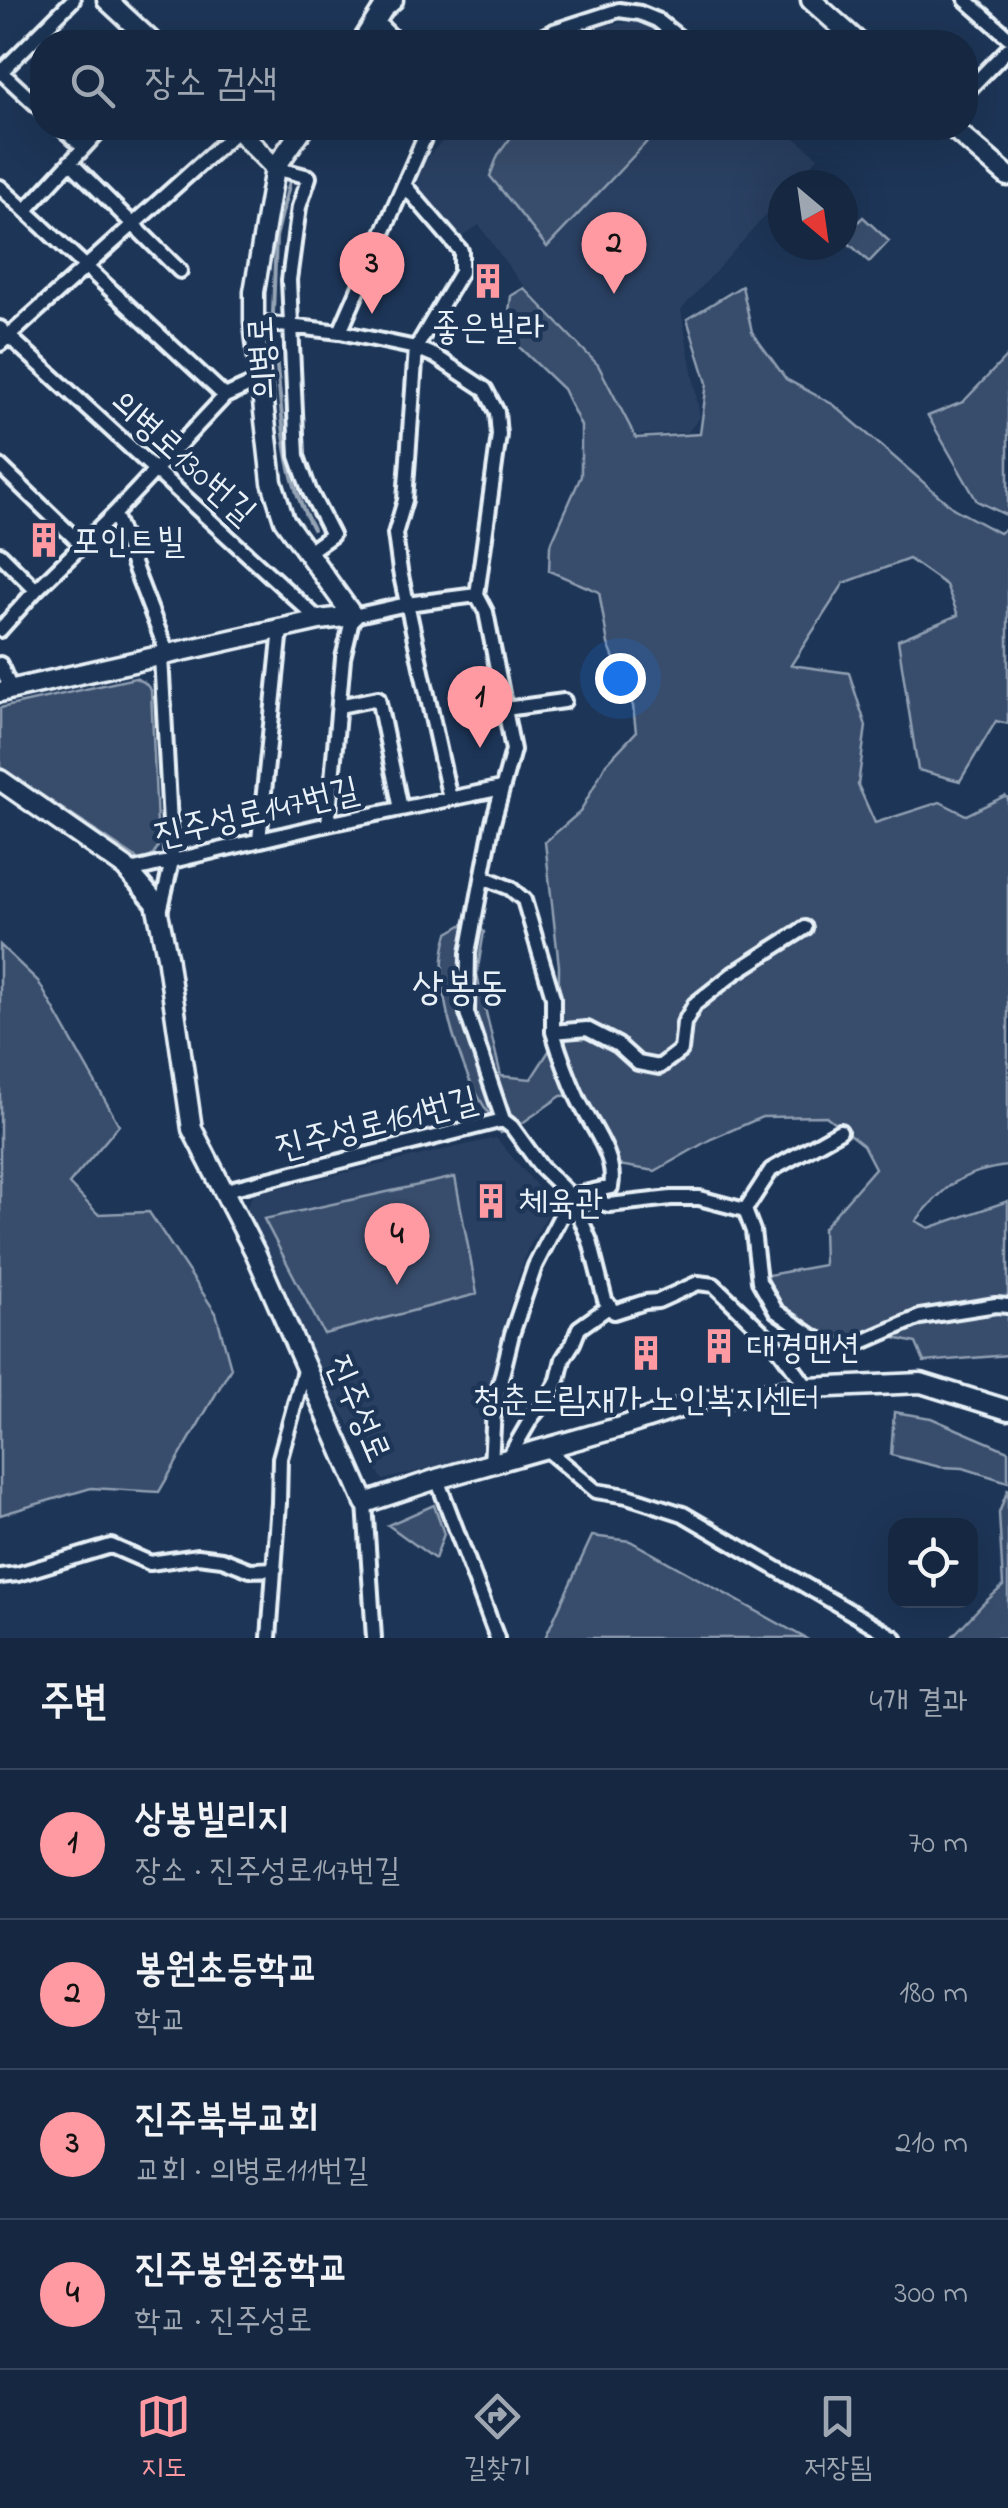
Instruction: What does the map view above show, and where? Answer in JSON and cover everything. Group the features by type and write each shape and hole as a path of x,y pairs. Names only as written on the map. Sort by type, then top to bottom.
{"main road":[{"path":"107,0 139,30"},
{"path":"811,0 845,30"},
{"path":"370,30 385,8"},
{"path":"248,140 275,168"},
{"name":"의병로","path":"295,140 275,168 254,292 272,482 284,520 353,616"},
{"path":"967,140 1008,176"},
{"path":"6,691 319,620 353,616"},
{"name":"진주성로","path":"0,780 126,867 156,903 192,1129 256,1254 364,1503 704,1400 808,1388 921,1383 1008,1410"}],"street":[{"path":"43,30 73,0"},
{"path":"966,0 1008,37"},
{"path":"557,30 619,10 657,20 669,30"},
{"path":"30,44 1,73 30,99"},
{"path":"978,80 1008,49"},
{"path":"76,140 84,147"},
{"path":"26,210 91,140"},
{"path":"3,336 225,140"},
{"path":"340,332 424,140"},
{"path":"70,162 180,271"},
{"name":"의병로","path":"275,168 309,177 292,248 289,280 297,456 332,535 308,552"},
{"path":"0,186 225,396"},
{"path":"405,186 461,251 461,272 416,348 405,500 395,534 450,799"},
{"path":"254,322 340,332 416,348 436,356 485,388 497,412 499,435 476,595 486,612 513,750 468,953 466,1013 503,1120"},
{"name":"의병로130번길","path":"3,336 319,620"},
{"path":"0,630 225,396 261,380"},
{"path":"0,466 82,545"},
{"path":"114,514 165,656 172,861 159,918"},
{"path":"0,554 36,590"},
{"path":"328,824 343,658 353,616 476,595"},
{"path":"259,840 282,629"},
{"path":"0,664 6,691"},
{"name":"진주성로147번길","path":"339,706 378,698 401,809"},
{"path":"505,709 564,701"},
{"name":"진주성로147번길","path":"126,867 130,871 502,788"},
{"path":"483,877 510,888 524,900 553,997 552,1032 563,1065 607,1154 613,1176 611,1187 571,1196"},
{"path":"552,1032 587,1029 618,1045 638,1063 658,1068 681,1050 684,1023 696,1004 805,928"},
{"name":"진주성로161번길","path":"222,1192 503,1120 512,1126 541,1168 571,1196"},
{"path":"745,1210 772,1170 840,1131"},
{"path":"571,1196 608,1205 699,1198 745,1210"},
{"path":"571,1196 590,1241 605,1300 614,1312 658,1301 698,1283 714,1285 776,1344 808,1388"},
{"path":"499,1462 494,1408 512,1334 535,1266 571,1196"},
{"path":"745,1210 754,1230 759,1280 776,1311 833,1346 860,1343 920,1317 1008,1306"},
{"path":"499,1462 558,1380 563,1359 580,1328 610,1306"},
{"path":"269,1638 280,1458 306,1364"},
{"path":"546,1449 596,1491 628,1496 684,1514 896,1638"},
{"path":"438,1479 498,1638"},
{"path":"364,1503 374,1638"},
{"path":"0,1576 111,1546 150,1562 198,1556 222,1559 250,1570 275,1569"}],"shaded area":[{"path":"651,22 662,30 583,30"},
{"path":"443,140 797,140 818,157 806,170 768,170 768,213 681,310 700,417 688,432 638,435 605,395 598,363 517,278 479,225 461,237 418,190 416,168"},
{"path":"509,140 649,140 547,247 490,176"},
{"path":"863,217 889,241 869,262 858,252 858,222"},
{"path":"742,286 752,332 786,379 834,405 953,508 999,533 1008,527 1008,724 996,721 960,781 918,770 898,640 958,615 946,585 909,559 844,583 791,665 849,673 866,726 858,785 875,823 940,802 966,815 1008,798 1008,1166 955,1182 916,1221 929,1228 1008,1201 1008,1355 924,1362 916,1343 869,1332 823,1341 764,1307 757,1277 824,1265 823,1228 875,1168 863,1145 826,1116 762,1117 711,1139 655,1171 606,1163 580,1095 561,1096 501,1133 469,1079 450,1026 443,988 444,951 448,933 472,919 484,932 477,974 501,1076 531,1079 558,1037 559,966 545,842 580,812 606,764 636,732 633,706 608,644 599,592 549,571 550,546 581,476 581,426 563,389 515,343 508,319 511,296 524,288 598,365 636,438 700,434 707,383 687,319"},
{"path":"1008,355 1008,516 977,501 928,416 963,402"},
{"path":"135,678 151,690 158,846 151,857 139,860 0,767 0,708"},
{"path":"0,945 38,981 119,1125 69,1184 98,1214 149,1212 216,1313 231,1368 159,1492 91,1488 0,1515"},
{"path":"496,1138 553,1205 527,1251 505,1319 479,1455 383,1480 332,1395 244,1214 253,1194"},
{"path":"455,1177 477,1294 324,1334 264,1219"},
{"path":"894,1412 931,1418 1008,1451 1008,1482 963,1468 940,1467 891,1455"},
{"path":"1008,1489 1008,1638 951,1638 1003,1586 999,1513"},
{"path":"434,1505 444,1534 435,1559 388,1525"},
{"path":"592,1536 630,1541 805,1638 545,1638"}],"waterway":[{"path":"273,313 276,237 291,177"},
{"path":"273,336 288,458 313,529"}],"place":[{"name":"좋은빌라","path":"488,281"},
{"name":"봉원초등학교","path":"614,294"},
{"name":"진주북부교회","path":"372,314"},
{"name":"포인트빌","path":"44,540"},
{"name":"상봉빌리지","path":"480,748"},
{"name":"체육관","path":"491,1201"},
{"name":"진주봉원중학교","path":"397,1285"},
{"name":"대경맨션","path":"719,1346"},
{"name":"청춘드림재가 노인복지센터","path":"646,1353"}],"district":[{"name":"상봉동","path":"460,985"}]}
